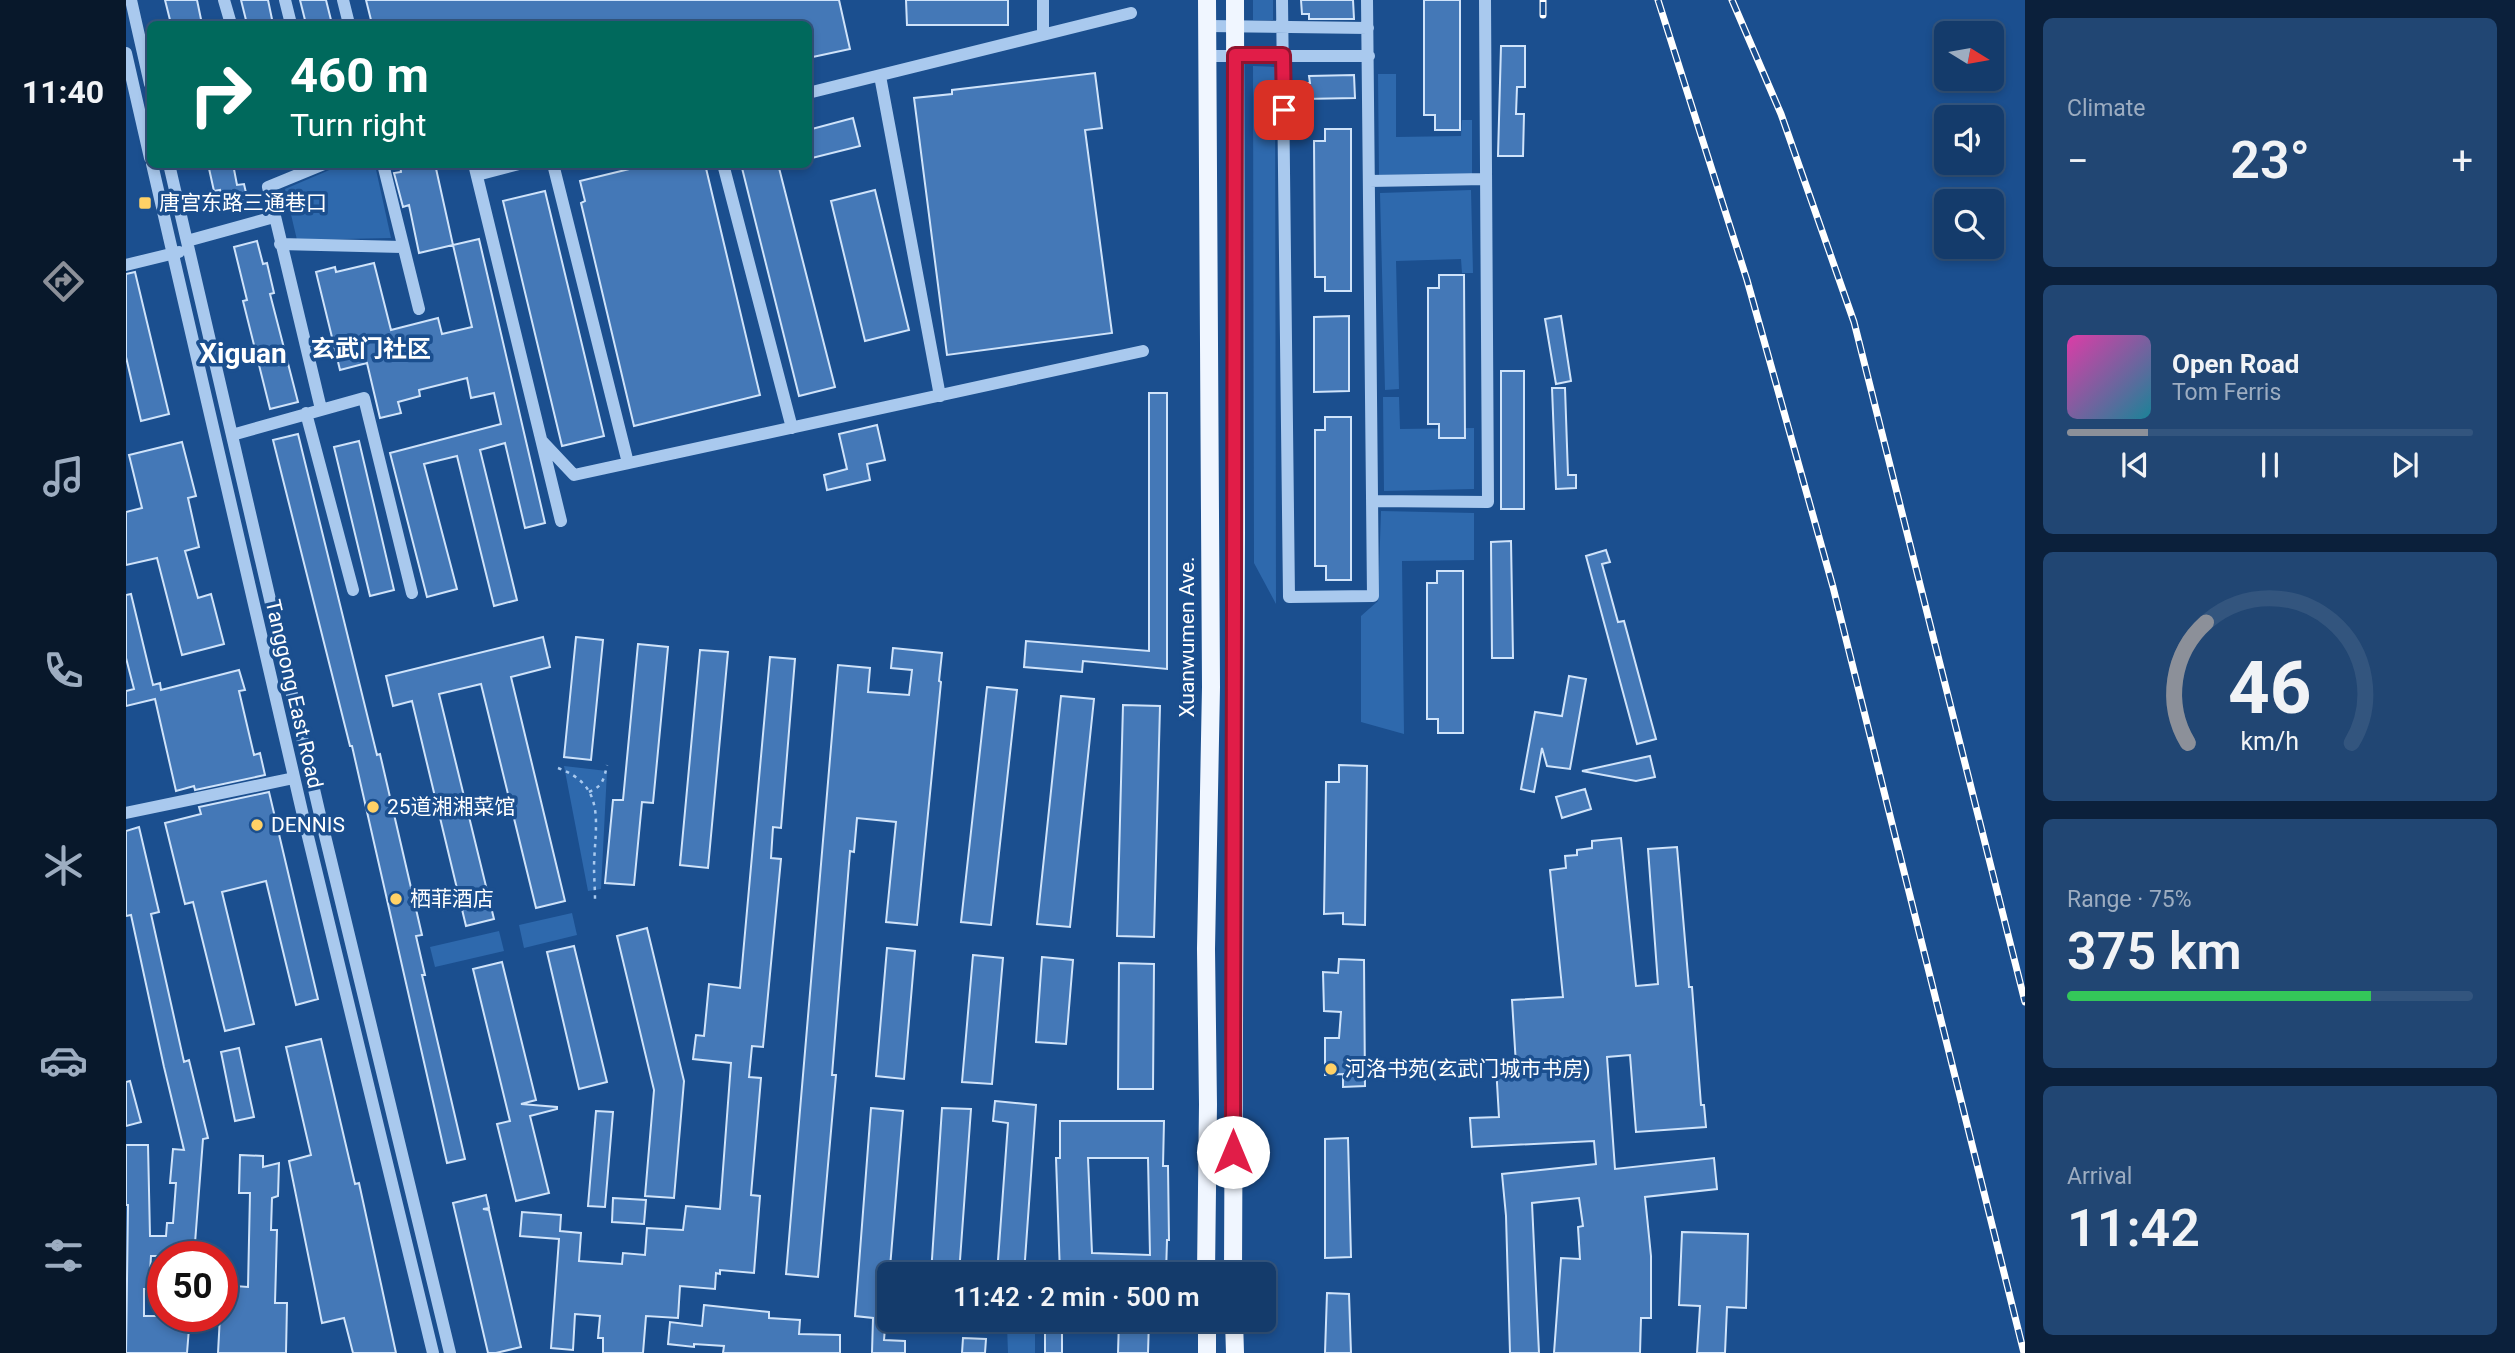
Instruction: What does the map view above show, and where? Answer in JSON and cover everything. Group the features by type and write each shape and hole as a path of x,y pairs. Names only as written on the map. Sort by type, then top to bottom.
{"main road":[{"name":"Xuanwumen Ave.","path":"1206,1262 1206,948 1212,687 1207,0"},
{"path":"1233,1262 1235,0"},
{"path":"1207,1332 1207,1353"},
{"path":"1234,1332 1235,1353"}],"street":[{"path":"131,0 147,71"},
{"path":"224,0 230,21"},
{"path":"285,0 290,21"},
{"path":"343,0 348,21"},
{"path":"1044,0 1044,35"},
{"path":"1283,0 1289,597 1373,596 1367,0"},
{"path":"1372,502 1488,502 1485,0"},
{"path":"812,92 1131,13"},
{"path":"1208,26 1368,28"},
{"path":"126,52 147,145"},
{"path":"1208,56 1368,56"},
{"path":"880,76 940,396"},
{"name":"Tanggong East Road","path":"153,168 294,778 433,1353"},
{"name":"Tanggong East Road","path":"170,168 320,816 450,1353"},
{"path":"314,168 268,187 321,409"},
{"path":"384,168 419,309"},
{"path":"554,168 628,463"},
{"path":"724,168 792,428"},
{"path":"475,170 561,521"},
{"path":"1369,181 1486,179"},
{"path":"126,265 173,254 188,245 274,217"},
{"path":"280,244 402,247"},
{"path":"542,441 573,475 1143,351"},
{"path":"232,435 364,398 412,593"},
{"path":"306,413 353,590"},
{"path":"126,813 294,778"}],"path":[{"path":"589,792 604,782 607,765"},
{"path":"558,768 583,781 593,797 597,817 595,899"}],"shaded area":[{"path":"1253,0 1273,0 1273,20 1253,20"},
{"path":"1253,66 1275,67 1276,604 1254,563"},
{"path":"1378,74 1396,74 1396,137 1461,136 1462,120 1472,120 1472,174 1379,175"},
{"path":"334,168 376,168 391,238 297,240 285,189"},
{"path":"1471,190 1473,273 1462,273 1461,259 1396,261 1399,389 1385,390 1380,193"},
{"path":"1383,397 1399,397 1400,429 1474,428 1474,489 1384,491"},
{"path":"1381,511 1474,513 1474,560 1402,561 1404,734 1361,722 1361,616 1378,601"},
{"path":"564,766 607,771 601,889 588,891"},
{"path":"572,913 577,935 524,948 519,925"},
{"path":"499,931 504,951 435,967 430,947"},
{"path":"1007,1332 1035,1332 1035,1353 1008,1353"}],"building":[{"path":"165,0 197,0 201,21 170,21"},
{"path":"241,0 268,0 272,21 246,21"},
{"path":"300,0 326,0 331,21 305,21"},
{"path":"366,0 839,0 850,49 812,57 812,21 371,21"},
{"path":"906,0 1008,0 1008,25 907,25"},
{"path":"1301,0 1353,0 1354,19 1309,19 1309,14 1302,14"},
{"path":"1424,0 1460,0 1460,130 1435,130 1435,115 1424,115"},
{"path":"1501,46 1525,46 1525,87 1517,87 1516,114 1524,114 1523,156 1498,156"},
{"path":"1095,73 1102,128 1085,130 1112,333 947,355 914,98 952,94 952,90"},
{"path":"1354,75 1355,98 1303,99 1303,83 1310,83 1309,76"},
{"path":"853,118 860,146 812,158 812,129"},
{"path":"1325,129 1351,129 1351,291 1325,291 1325,277 1315,277 1314,141 1325,141"},
{"path":"209,168 234,168 237,185 244,184 249,206 225,212 220,190 214,191"},
{"path":"400,168 436,168 453,245 419,253 409,205 403,207 394,173 401,172"},
{"path":"634,168 706,168 760,395 634,426 581,203 585,201 580,181"},
{"path":"742,168 779,168 835,387 799,396"},
{"path":"875,190 909,330 865,341 831,201"},
{"path":"545,191 604,436 562,446 503,201"},
{"path":"479,239 545,523 525,528 505,443 480,450 517,600 494,606 457,456 424,464 457,589 427,597 390,453 501,424 494,393 471,398 467,378 419,390 420,396 398,402 401,413 380,418 367,363 340,370 316,272 335,267 336,272 374,263 391,330 438,318 442,334 472,327 453,245"},
{"path":"257,241 263,264 267,263 274,293 270,294 298,402 270,409 243,301 247,300 234,247"},
{"path":"135,272 169,414 141,421 126,357 126,274"},
{"path":"1439,275 1464,275 1465,438 1439,438 1439,424 1428,424 1428,288 1439,288"},
{"path":"1349,316 1349,391 1314,392 1314,317"},
{"path":"1561,316 1571,381 1556,384 1545,319"},
{"path":"1501,371 1524,371 1524,509 1501,509"},
{"path":"1552,388 1565,388 1568,475 1576,475 1576,488 1556,489"},
{"path":"1149,393 1167,393 1167,669 1083,661 1082,672 1024,667 1026,641 1149,651"},
{"path":"1325,417 1351,417 1351,580 1326,580 1326,566 1315,566 1315,430 1325,430"},
{"path":"877,425 885,460 867,464 870,480 827,490 824,475 847,469 839,434"},
{"path":"298,434 377,755 380,754 422,935 416,936 425,975 422,975 465,1159 447,1163 352,746 273,440"},
{"path":"359,441 394,590 370,596 334,447"},
{"path":"182,442 196,496 188,498 199,547 185,551 198,598 211,594 224,644 182,655 157,558 126,565 126,512 142,508 129,455"},
{"path":"1511,541 1513,658 1492,658 1491,542"},
{"path":"1606,550 1610,562 1602,564 1618,622 1624,621 1656,739 1637,744 1586,556"},
{"path":"1437,571 1463,571 1463,733 1438,733 1438,719 1427,719 1427,583 1437,583"},
{"path":"131,594 153,685 160,683 161,690 239,670 245,690 239,691 254,755 260,753 265,775 195,790 194,786 176,791 155,699 126,706 126,691 134,689 126,658 126,595"},
{"path":"543,637 550,667 511,677 565,901 536,908 481,684 439,694 494,919 466,926 412,701 393,706 386,676"},
{"path":"576,637 603,640 591,760 564,757"},
{"path":"638,644 668,647 653,803 642,802 634,885 605,883 613,800 623,800"},
{"path":"893,648 942,653 917,925 886,922 896,822 857,818 854,852 850,851 832,1075 836,1075 818,1277 786,1274 838,665 870,668 868,692 909,695 912,670 891,668"},
{"path":"700,650 728,652 708,868 680,865"},
{"path":"770,657 795,659 781,828 773,827 771,858 781,859 763,1047 752,1046 749,1077 761,1078 751,1195 760,1196 754,1273 720,1270 720,1274 716,1273 715,1289 680,1286 678,1318 646,1316 643,1353 603,1353 603,1338 598,1338 600,1316 575,1314 573,1350 551,1348 559,1239 520,1236 522,1212 561,1215 560,1231 581,1233 579,1261 622,1264 623,1253 645,1255 647,1228 683,1230 686,1206 720,1209 731,1063 693,1059 696,1035 704,1036 709,984 740,988"},
{"path":"1569,676 1586,679 1570,769 1547,766 1542,748 1534,792 1521,789 1535,712 1562,716"},
{"path":"987,687 1017,690 991,925 961,922"},
{"path":"1061,696 1094,699 1070,927 1037,924"},
{"path":"1123,705 1160,706 1154,937 1117,936"},
{"path":"1650,756 1655,777 1636,781 1582,771"},
{"path":"1339,765 1367,766 1365,925 1343,924 1343,913 1324,914 1326,782 1339,782"},
{"path":"1585,789 1591,809 1562,818 1556,797"},
{"path":"269,792 318,999 296,1005 266,881 222,892 254,1024 225,1031 193,902 185,904 165,823 201,814 199,807"},
{"path":"139,827 159,912 151,914 184,1062 189,1060 208,1138 203,1139 195,1241 147,1241 144,1316 147,1316 147,1332 189,1332 187,1353 126,1353 126,1145 148,1145 150,1236 166,1236 167,1223 173,1223 176,1183 170,1183 173,1149 184,1150 131,915 126,916 126,831"},
{"path":"1621,838 1636,986 1658,984 1648,849 1677,847 1701,1105 1704,1105 1706,1127 1636,1132 1630,1055 1607,1057 1615,1169 1714,1158 1717,1189 1645,1197 1651,1256 1651,1318 1641,1318 1640,1353 1554,1353 1561,1258 1580,1259 1578,1227 1583,1226 1579,1198 1532,1203 1539,1353 1510,1353 1506,1216 1502,1174 1596,1164 1594,1141 1472,1147 1470,1118 1499,1117 1496,1066 1516,1065 1512,1000 1563,997 1550,870 1566,868 1565,856 1577,855 1577,850 1592,848 1592,841"},
{"path":"647,928 684,1081 674,1198 645,1196 654,1090 617,936"},
{"path":"574,946 607,1082 579,1089 547,952"},
{"path":"887,948 915,951 904,1079 876,1076"},
{"path":"973,955 1003,958 992,1084 962,1082"},
{"path":"1042,957 1073,960 1066,1044 1036,1042"},
{"path":"1339,959 1364,960 1365,1086 1343,1087 1343,1074 1325,1075 1325,1038 1339,1038 1341,1012 1324,1011 1323,972 1338,973"},
{"path":"502,962 536,1100 521,1104 557,1107 530,1116 549,1193 516,1201 497,1124 510,1121 473,969"},
{"path":"1119,963 1154,964 1153,1089 1118,1089"},
{"path":"321,1039 355,1184 359,1183 396,1353 353,1353 344,1318 322,1323 289,1161 311,1155 286,1047"},
{"path":"239,1048 254,1117 235,1121 221,1052"},
{"path":"130,1081 141,1122 126,1126 126,1082"},
{"path":"995,1101 1036,1105 1025,1262 998,1262 1008,1123 993,1121"},
{"path":"871,1108 903,1111 890,1262 877,1262 877,1332 885,1332 884,1340 905,1341 905,1353 872,1353 873,1318 855,1316"},
{"path":"942,1108 971,1109 960,1262 932,1262"},
{"path":"596,1111 613,1112 605,1207 588,1206"},
{"path":"1060,1121 1164,1121 1163,1166 1168,1166 1169,1240 1166,1262 1060,1262 1056,1158 1060,1158","holes":["1088,1158 1148,1158 1150,1255 1092,1253"]},
{"path":"1348,1138 1351,1257 1325,1258 1325,1139"},
{"path":"240,1155 263,1156 263,1167 279,1163 278,1196 272,1198 271,1230 277,1230 275,1303 287,1303 286,1353 218,1353 219,1332 238,1332 238,1286 248,1287 250,1193 239,1193"},
{"path":"486,1195 489,1208 483,1209 489,1210 521,1347 496,1353 488,1353 453,1203"},
{"path":"613,1198 646,1200 644,1224 612,1222"},
{"path":"1682,1232 1748,1234 1746,1308 1727,1307 1725,1353 1697,1353 1700,1306 1679,1305"},
{"path":"1327,1293 1349,1294 1351,1353 1325,1353"},
{"path":"704,1305 769,1312 769,1318 800,1320 799,1334 840,1335 840,1353 723,1353 724,1346 668,1344 670,1322 702,1326"},
{"path":"1045,1332 1062,1332 1062,1353 1045,1353"},
{"path":"1119,1332 1149,1332 1148,1353 1118,1353"},
{"path":"963,1338 986,1339 985,1353 962,1353"}],"railway":[{"path":"1543,0 1543,15"},
{"path":"1658,0 1747,280 1833,587 2024,1353"},
{"path":"1732,0 1781,114 1854,322 2025,1002"}],"place":[{"name":"唐宫东路三通巷口","path":"145,203"},
{"name":"25道湘湘菜馆","path":"373,807"},
{"name":"DENNIS","path":"257,825"},
{"name":"栖菲酒店","path":"396,899"},
{"name":"河洛书苑(玄武门城市书房)","path":"1331,1069"}],"district":[{"name":"玄武门社区","path":"371,349"},
{"name":"Xiguan","path":"243,353"}],"route":[{"path":"1233,1152 1235,55 1283,55 1284,110"}]}
